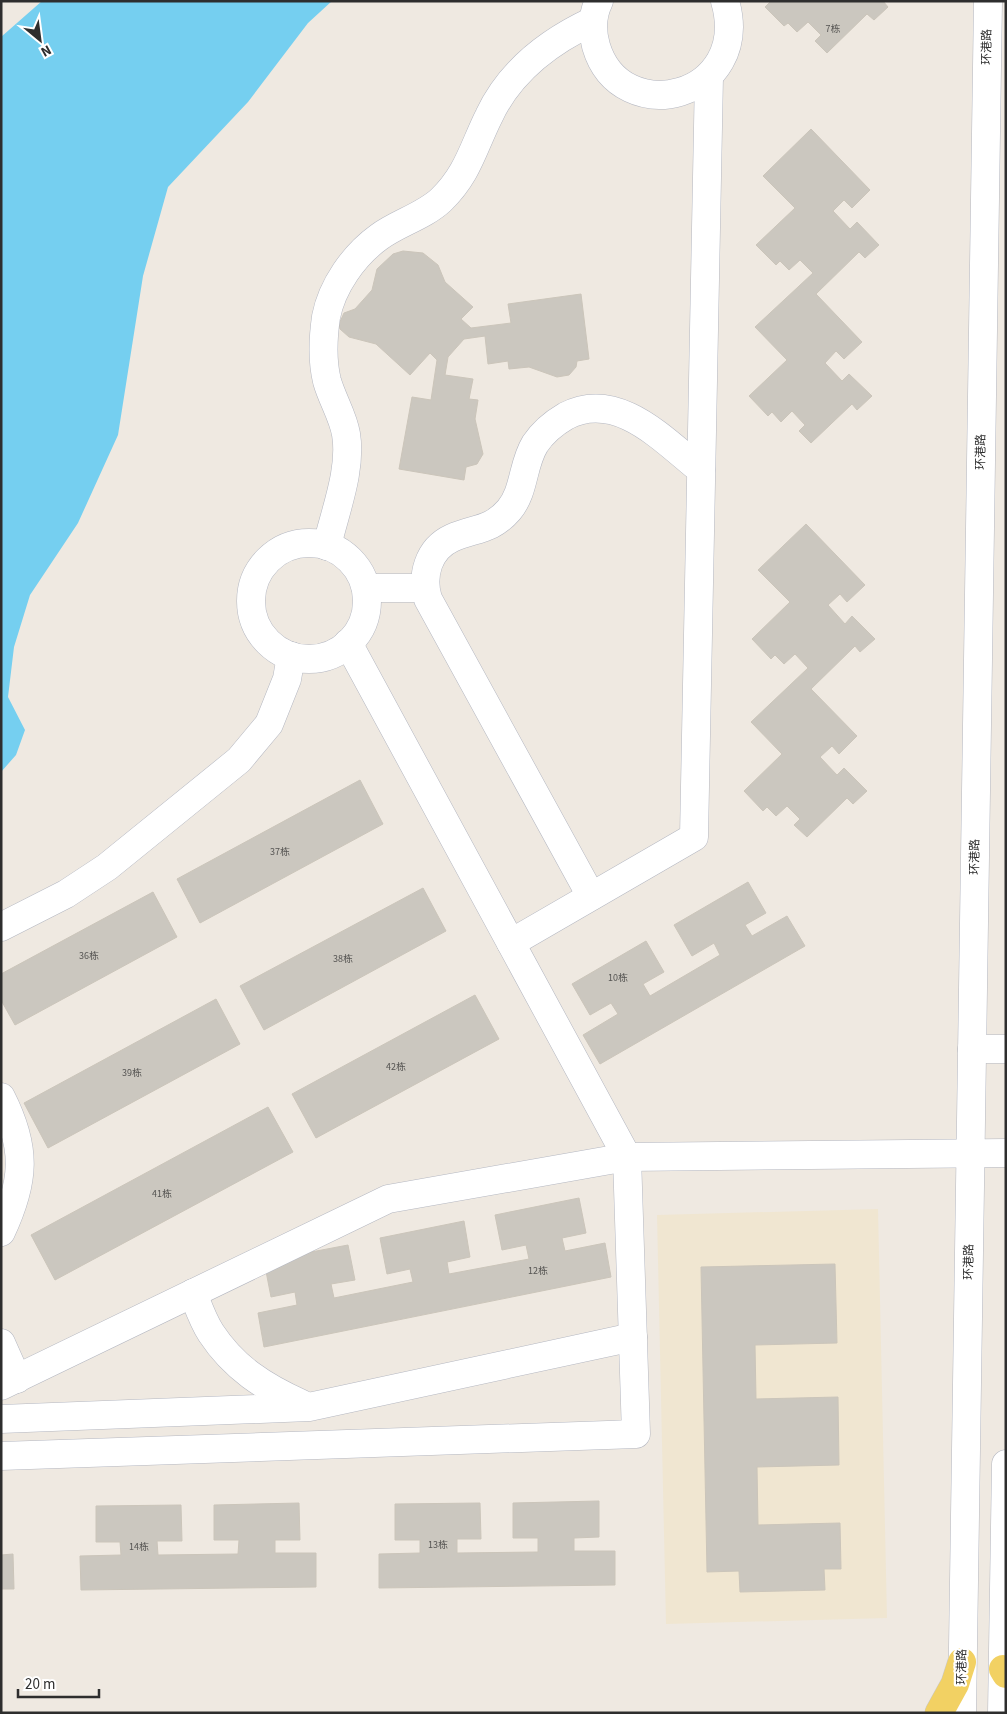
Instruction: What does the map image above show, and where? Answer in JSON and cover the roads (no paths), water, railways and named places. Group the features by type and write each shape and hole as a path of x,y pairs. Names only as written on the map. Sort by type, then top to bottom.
{"main road":[{"path":"939,1713 955,1684 962,1662"}],"street":[{"path":"596,11 594,38 598,53 606,68 618,80 632,88 655,95 680,93 695,86 709,76 720,64 727,49 730,24 725,1"},
{"name":"环港路","path":"962,1713 988,1"},
{"path":"327,546 347,458 346,434 327,380 323,348 326,316 338,285 356,258 379,236 440,201 465,173 490,114 504,91 521,70 554,42 596,11"},
{"path":"511,943 694,836 709,76"},
{"path":"591,896 433,610 425,588 428,565 433,554 451,539 488,527 509,510 522,486 528,457 535,443 545,431 572,413 603,409 626,415 646,427 701,470"},
{"path":"312,543 327,546 340,552 352,562 361,574 366,588 367,603 364,618 358,632 336,652 306,659 291,656 266,640 257,627 252,606 254,583 260,570 270,558 283,549 297,544 312,543"},
{"path":"366,588 425,588"},
{"path":"1,1456 636,1434 628,1157 348,643"},
{"path":"1,927 66,894 107,867 239,760 269,724 287,679 291,656"},
{"path":"972,1049 1006,1049"},
{"path":"1,1097 18,1136 22,1163 18,1190 1,1232"},
{"path":"1,1343 9,1382 388,1199 628,1157 1006,1153"},
{"path":"193,1293 210,1332 236,1365 270,1390 309,1407"},
{"path":"1,1419 309,1407 633,1338"},
{"path":"309,1407 310,1445"},
{"path":"1002,1713 1006,1464"}],"water":[{"path":"42,1 332,1 308,23 248,102 168,187 143,276 118,435 78,523 30,595 14,647 8,697 25,730 16,755 1,772 1,37"}]}
